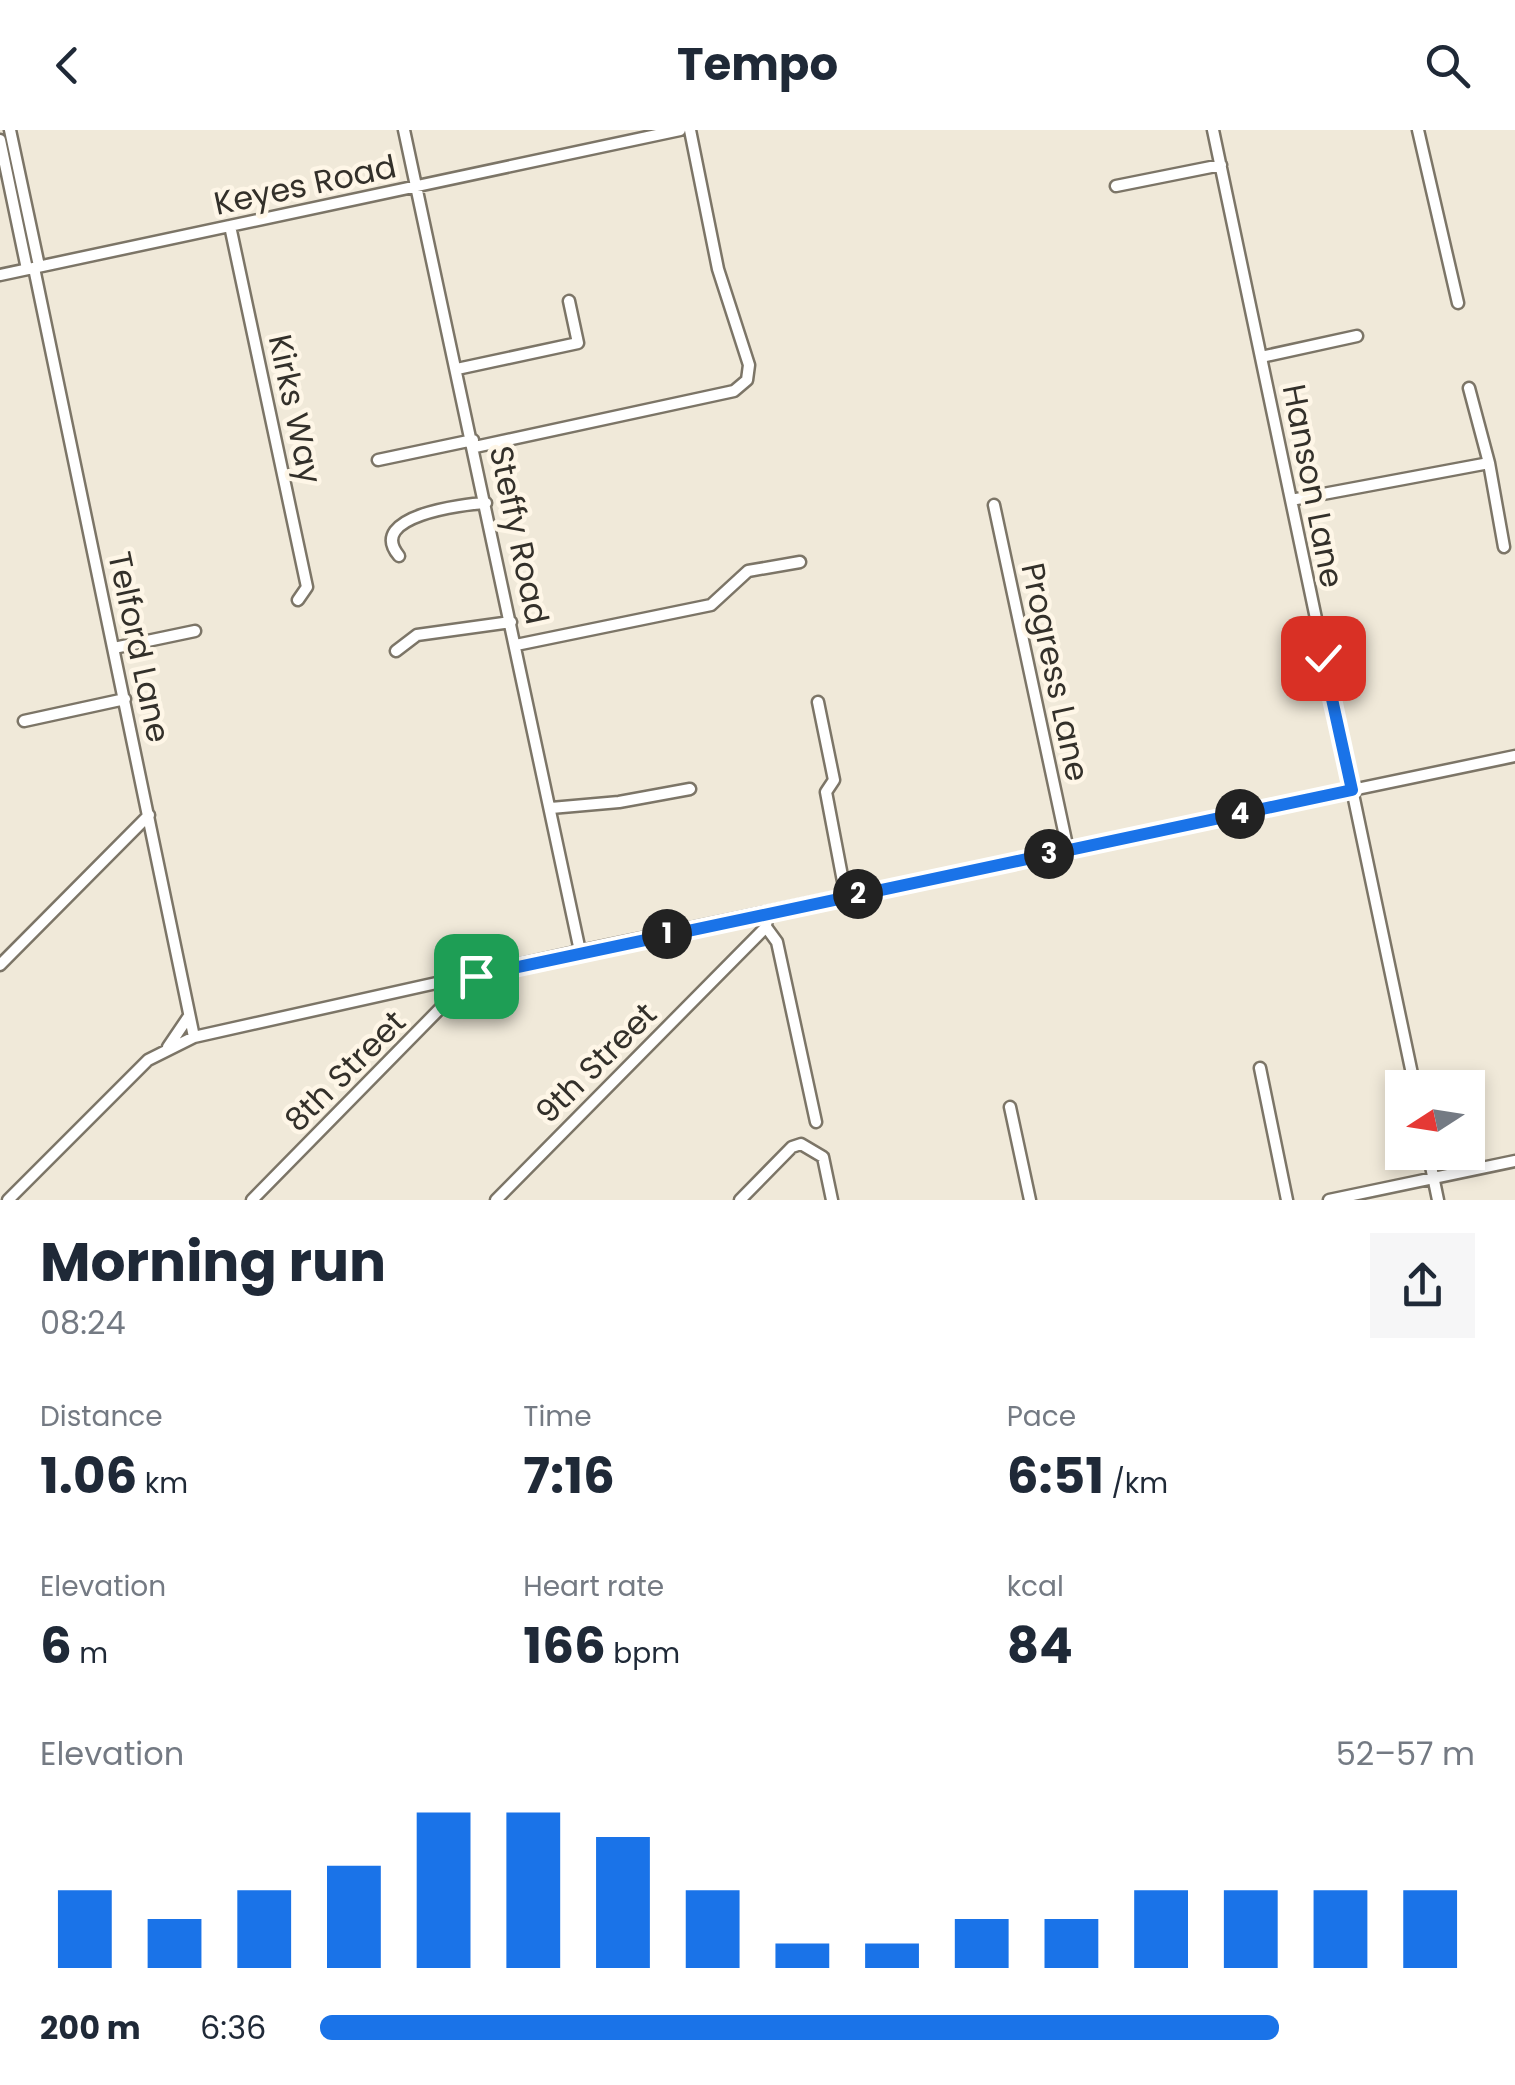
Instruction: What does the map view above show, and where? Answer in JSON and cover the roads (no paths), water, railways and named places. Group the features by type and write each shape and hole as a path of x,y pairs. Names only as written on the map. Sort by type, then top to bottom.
{"street":[{"name":"Telford Lane","path":"10,130 33,268 194,1037"},
{"name":"Steffy Road","path":"404,130 580,951"},
{"name":"Keyes Road","path":"0,275 680,130"},
{"path":"378,460 729,391 747,380 749,365 718,269 690,130"},
{"name":"Hanson Lane","path":"1214,130 1411,1070"},
{"path":"1418,130 1458,304"},
{"name":"Telford Lane","path":"0,140 6,193 33,268"},
{"path":"1116,186 1221,165"},
{"name":"Kirks Way","path":"230,226 307,587 298,600"},
{"path":"458,370 578,343 569,301"},
{"path":"1261,357 1358,336"},
{"path":"1469,388 1489,463 1504,547"},
{"path":"1291,500 1489,463"},
{"path":"399,556 392,547 393,533 400,525 436,510 486,503"},
{"name":"Progress Lane","path":"994,506 1068,850"},
{"path":"516,646 711,605 748,571 800,562"},
{"path":"396,651 417,634 511,622"},
{"path":"114,648 195,631"},
{"path":"24,721 125,700"},
{"path":"818,702 834,780 826,792 846,897"},
{"path":"8,1200 148,1060 194,1037 580,951 766,921 846,897 1515,756"},
{"path":"551,808 620,802 690,788"},
{"path":"0,965 149,815"},
{"path":"766,921 777,942 816,1122"},
{"name":"9th Street","path":"496,1200 766,921"},
{"name":"8th Street","path":"252,1200 472,976"},
{"path":"167,1048 190,1015"},
{"path":"1260,1068 1287,1200"},
{"path":"1010,1107 1030,1200"},
{"path":"740,1200 792,1147 810,1146 823,1157 832,1200"},
{"path":"1330,1200 1515,1160"},
{"path":"1432,1170 1438,1200"}]}
